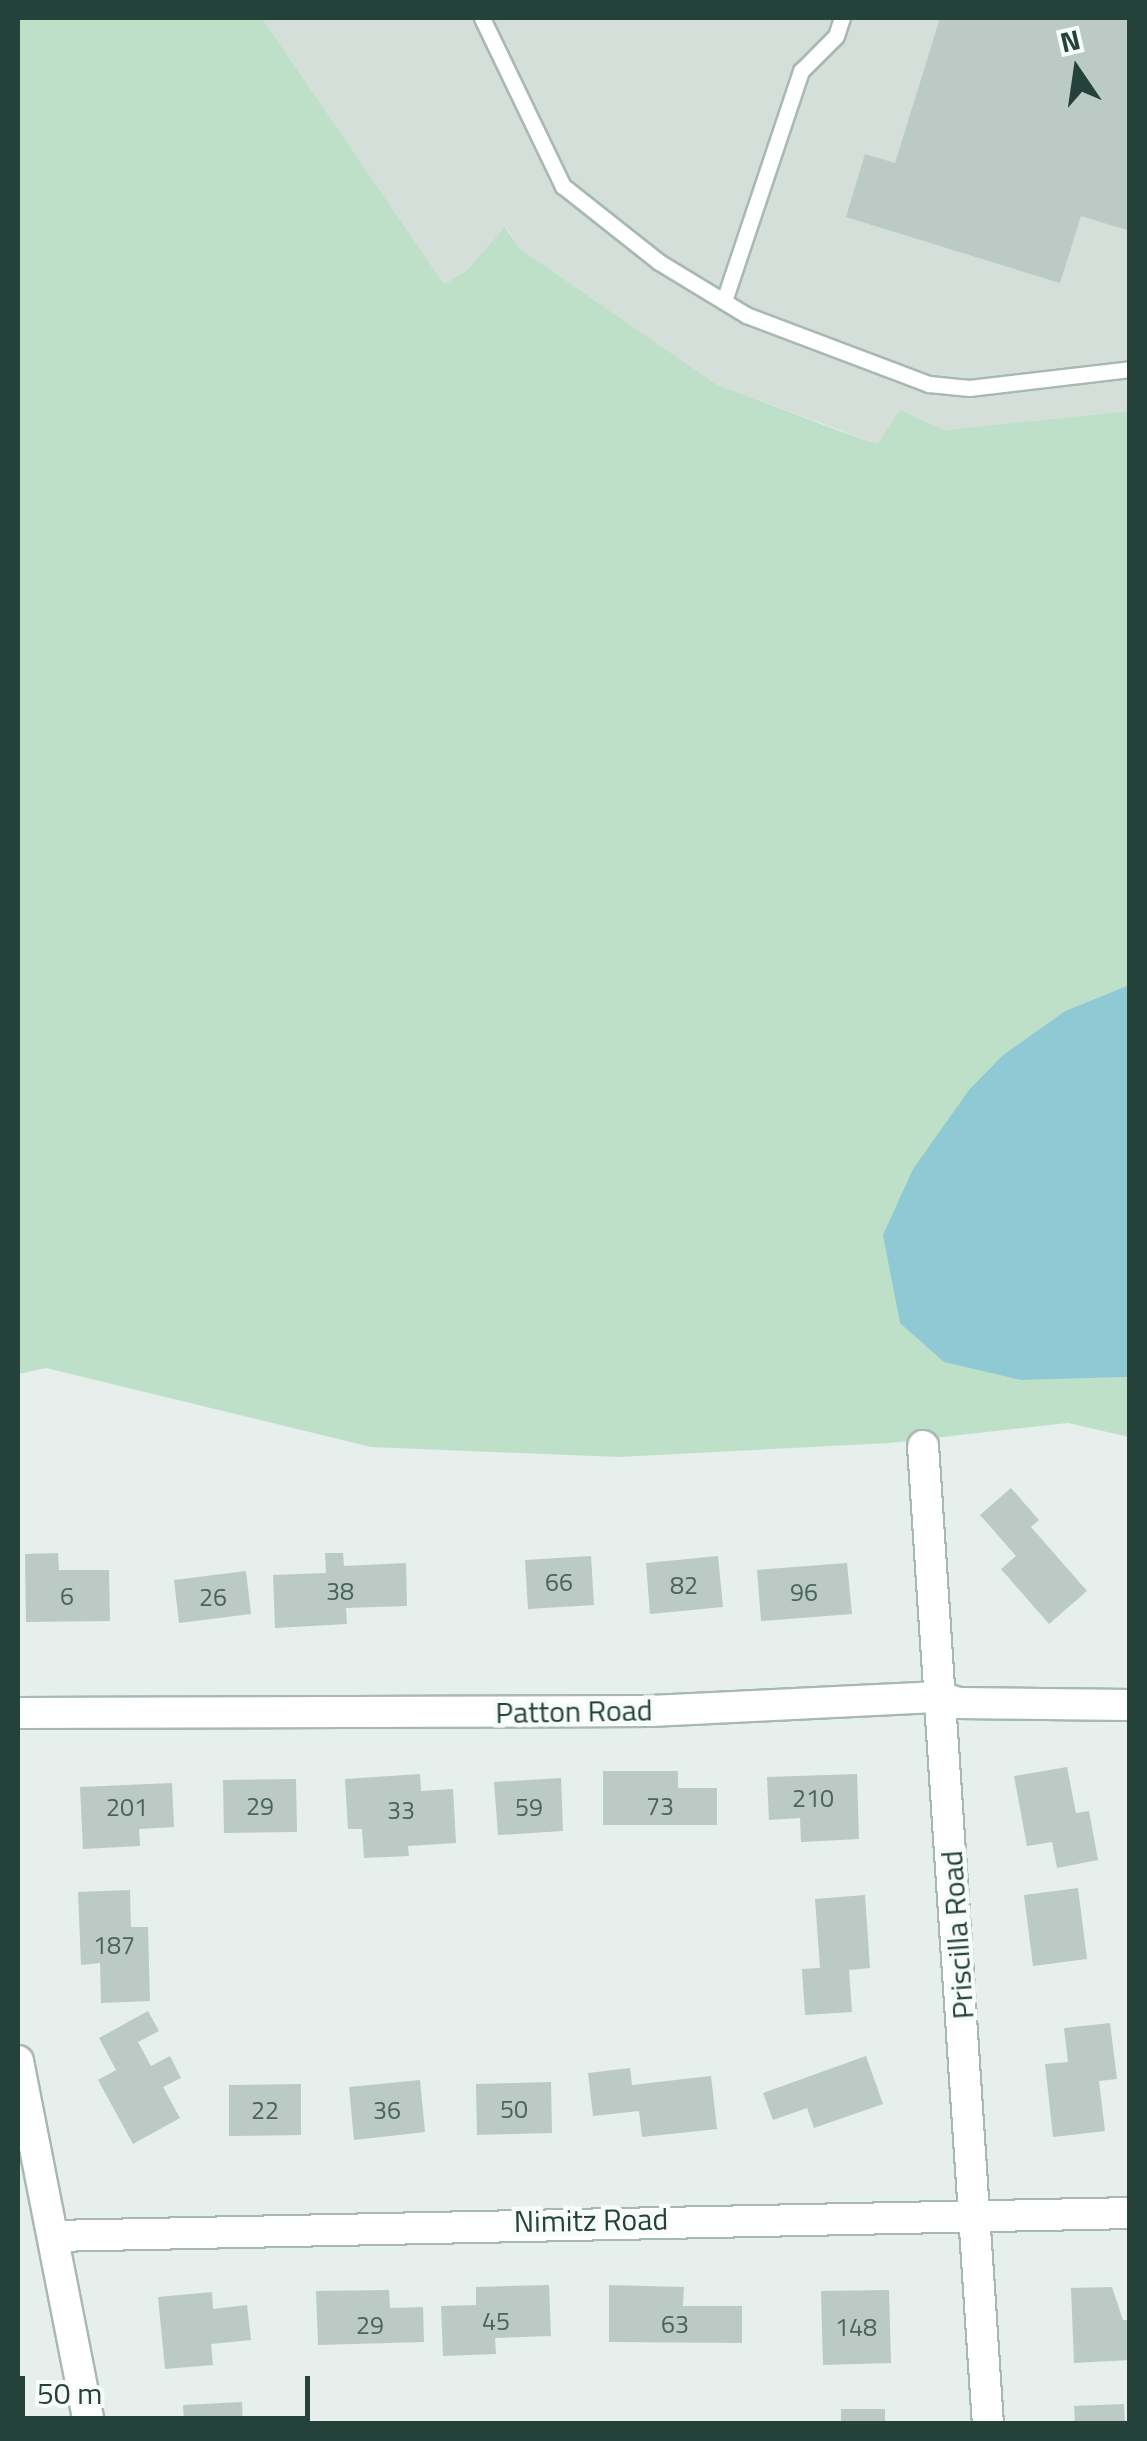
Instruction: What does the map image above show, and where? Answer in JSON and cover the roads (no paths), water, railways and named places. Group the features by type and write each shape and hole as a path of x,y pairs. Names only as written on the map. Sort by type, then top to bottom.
{"street":[{"name":"Priscilla Road","path":"923,1446 988,2424"},
{"name":"Patton Road","path":"18,1713 651,1711 940,1698 958,1703 1130,1705"},
{"path":"18,2062 89,2424"},
{"name":"Nimitz Road","path":"53,2236 976,2211 1130,2213"}],"lane":[{"path":"482,18 563,186 659,262 724,301 929,384 969,388 1130,369"},
{"path":"724,301 801,71 836,36 842,18"}],"water":[{"path":"1129,985 1129,1377 1021,1380 944,1362 900,1323 883,1235 913,1169 969,1090 1003,1055 1065,1011"}]}
